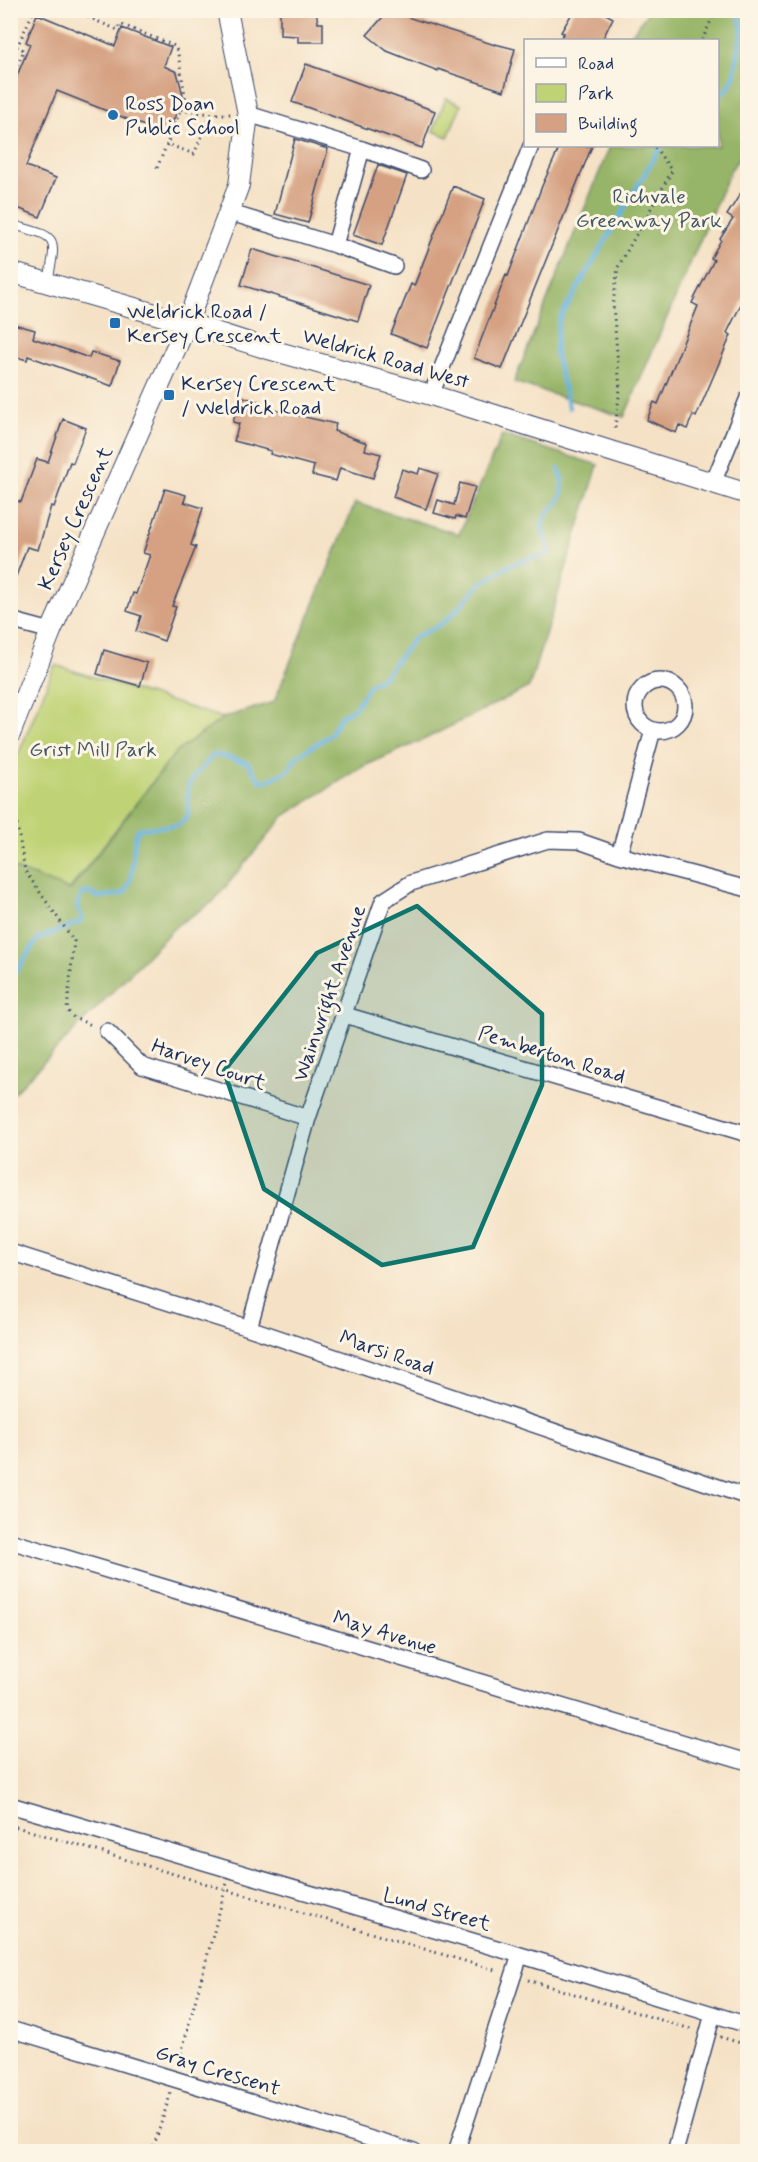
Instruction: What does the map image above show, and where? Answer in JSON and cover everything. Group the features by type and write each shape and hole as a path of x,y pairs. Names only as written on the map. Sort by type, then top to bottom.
{"street":[{"name":"Kersey Crescent","path":"10,734 51,631 187,323 239,185 248,114 227,10"},
{"path":"248,114 362,149 421,170"},
{"path":"431,395 531,147"},
{"path":"335,244 362,149"},
{"path":"228,212 335,244 394,266"},
{"name":"Weldrick Road West","path":"10,272 187,323 268,350 431,395 747,494"},
{"path":"713,483 747,398"},
{"path":"10,620 51,631"},
{"path":"619,855 653,730"},
{"name":"Wainwright Avenue","path":"249,1328 308,1118 383,901 411,883 548,840 579,841 619,855 747,889"},
{"name":"Pemberton Road","path":"345,1015 747,1134"},
{"name":"Harvey Court","path":"107,1030 142,1066 308,1118"},
{"name":"Marsi Road","path":"10,1252 249,1328 747,1497"},
{"name":"May Avenue","path":"10,1541 747,1762"},
{"name":"Lund Street","path":"10,1805 520,1955 747,2025"},
{"path":"456,2151 520,1955"},
{"path":"675,2151 713,2014"},
{"name":"Gray Crescent","path":"10,2029 414,2151"}],"lane":[{"path":"10,224 43,234 51,239 55,249 48,283"}],"path":[{"path":"10,82 24,50 17,47 34,10"},
{"path":"71,10 118,30 120,24 175,46 186,101 157,168"},
{"path":"702,39 716,10"},
{"path":"181,109 190,112 248,114"},
{"path":"167,144 194,154 209,119 217,114"},
{"path":"615,428 620,389 613,304 618,267 672,171 655,147"},
{"path":"10,815 17,825 26,871 74,941 74,961 67,1010 74,1018 107,1030"},
{"path":"10,1825 747,2045"},
{"path":"152,2151 175,2079 230,1870"}],"highlighted area":[{"path":"417,906 542,1014 542,1085 473,1247 382,1265 264,1189 224,1071 317,953"}],"green space":[{"name":"Richvale Greenway Park","path":"649,11 747,11 747,147 730,171 624,417 514,382 610,147 719,147 719,39 628,39"},
{"path":"446,98 461,105 448,137 433,131"},
{"path":"502,435 598,465 529,687 425,739 362,767 284,816 213,902 177,925 11,1096 11,867 70,890 175,753 223,718 274,702 355,503 459,534"},
{"name":"Grist Mill Park","path":"55,665 223,718 175,753 69,890 11,867 11,772"}],"building":[{"path":"280,10 316,10 318,23 323,23 323,42 298,42 298,36 280,35"},
{"path":"389,10 413,10 407,17 495,45 515,49 504,91 438,69 438,71 387,51 367,35"},
{"path":"574,10 599,10 613,18 602,39 560,39 564,33 561,32"},
{"path":"37,14 115,46 122,28 171,47 164,66 177,72 184,99 167,135 57,91 26,166 56,178 40,217 10,205 10,93 30,44 26,42"},
{"path":"306,64 435,111 422,148 292,102"},
{"path":"295,139 328,149 308,223 275,214"},
{"path":"560,147 592,147 502,369 474,358"},
{"path":"378,165 407,175 382,245 353,235"},
{"path":"747,183 747,292 727,333 731,335 696,417 693,415 687,429 679,425 676,433 647,420 654,402 658,404 698,306 692,303 714,260 711,258 733,219 727,215"},
{"path":"453,186 485,199 427,348 391,334 411,284 414,286"},
{"path":"252,249 369,285 358,321 241,285"},
{"path":"10,323 35,330 33,338 89,358 91,352 120,361 112,386 28,356 27,360 10,355"},
{"path":"240,396 271,405 270,409 336,424 334,431 367,443 365,450 381,454 373,478 340,468 336,481 312,475 314,466 234,441 239,424 233,422"},
{"path":"63,419 86,428 73,463 70,462 54,507 51,506 38,550 27,547 12,587 10,586 10,499 21,502 37,459 48,462"},
{"path":"420,468 438,474 426,509 393,497 402,469 418,474"},
{"path":"460,483 475,487 465,519 456,516 455,519 434,513 438,500 454,505"},
{"path":"165,489 186,495 184,502 203,508 191,545 196,547 172,606 176,607 164,641 136,631 141,616 127,611 133,593 136,594 150,555 143,553"},
{"path":"104,650 147,663 140,686 97,674"}],"waterway":[{"path":"719,95 729,87 734,76 742,30 738,10"},
{"path":"569,408 555,352 559,320 660,147"},
{"path":"10,976 17,970 38,939 80,922 82,917 77,906 82,893 90,893 98,897 123,894 128,887 132,871 135,837 138,829 179,825 188,816 188,786 214,755 247,762 260,781 269,780 289,770 296,757 330,735 341,716 355,708 369,685 384,676 415,637 438,626 450,617 480,584 510,565 544,556 551,551 542,529 543,521 560,499 562,492 559,469"}],"place":[{"name":"Ross Doan Public School","path":"113,115"},
{"name":"Weldrick Road / Kersey Crescent","path":"115,323"},
{"name":"Kersey Crescent / Weldrick Road","path":"169,395"}]}
